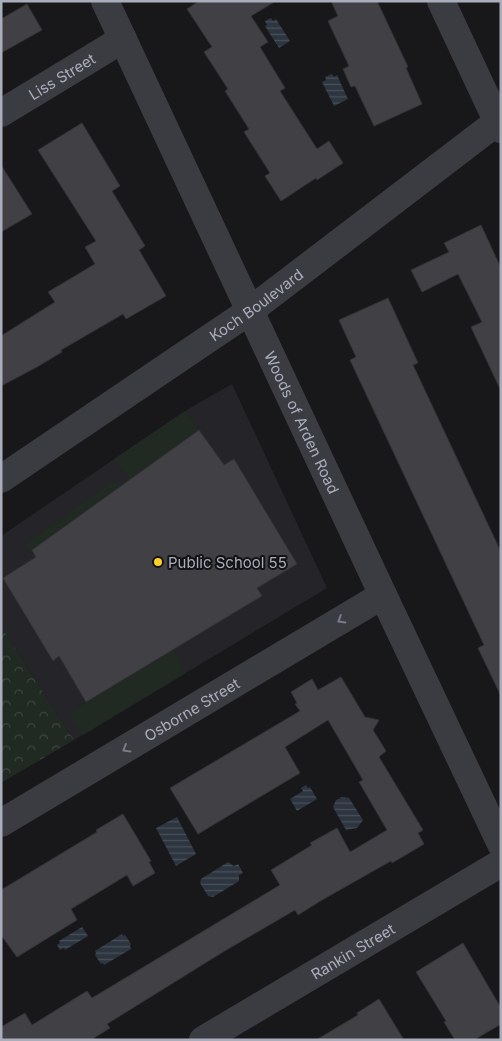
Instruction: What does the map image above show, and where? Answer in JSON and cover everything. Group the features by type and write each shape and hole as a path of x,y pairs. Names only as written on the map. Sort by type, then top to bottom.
{"street":[{"name":"Woods of Arden Road","path":"106,1 383,596 501,844"},
{"path":"442,1 500,123"},
{"name":"Liss Street","path":"1,113 123,39"},
{"name":"Koch Boulevard","path":"1,479 250,310 500,123"},
{"name":"Osborne Street","path":"1,823 383,596"},
{"name":"Rankin Street","path":"203,1040 501,863"}],"shaded area":[{"path":"271,18 273,21 276,19 290,41 279,48 265,26 267,25 265,21"},
{"path":"332,74 334,77 337,75 348,99 334,106 322,82 326,80 325,77"},
{"name":"Public School 55","path":"232,384 327,588 74,740 1,626 1,536 185,411"},
{"path":"306,785 308,788 310,787 317,799 297,811 290,799 303,791 301,788"},
{"path":"342,797 349,798 363,820 357,828 346,830 333,807 336,800"},
{"path":"177,817 196,854 176,866 156,828"},
{"path":"228,862 234,866 238,864 243,873 239,875 239,881 213,897 208,896 200,883 201,879"},
{"path":"82,927 88,936 65,950 64,948 60,950 57,945 60,943 59,941"},
{"path":"122,934 123,936 125,935 131,944 131,949 104,965 103,963 101,964 95,955 95,951"}],"green space":[{"path":"185,411 199,431 130,480 114,459"},
{"path":"114,480 119,487 29,552 24,545"},
{"path":"1,626 74,740 1,783"},
{"path":"173,650 186,673 83,735 69,713"}],"building":[{"path":"199,1 276,1 251,16 268,42 260,47 285,88 280,91 317,149 329,141 343,163 281,201 265,176 270,173 244,132 249,129 225,91 228,89 204,52 212,47 187,9"},
{"path":"331,1 377,1 408,67 406,68 422,104 374,126 355,86 351,87 343,69 349,66 328,21 338,16"},
{"path":"27,4 42,30 1,53 1,19"},
{"path":"82,123 120,186 112,191 145,246 139,250 166,296 126,319 123,314 61,350 62,352 37,367 1,386 1,336 55,302 48,292 95,264 85,247 96,241 38,150"},
{"path":"1,165 32,214 1,232"},
{"path":"481,225 501,268 501,391 471,327 482,322 458,274 422,292 411,270 449,252 444,243"},
{"path":"388,298 418,363 413,365 501,552 501,696 478,648 484,645 350,360 356,357 339,320"},
{"name":"Public School 55","path":"199,430 224,465 234,459 297,564 257,588 262,596 86,702 59,656 53,661 3,578 36,557 32,550"},
{"path":"341,677 365,717 379,720 373,730 386,751 379,757 423,830 418,833 424,844 298,915 295,910 223,952 107,1024 110,1028 91,1040 1,1040 1,1027 25,1013 32,1025 87,991 92,998 280,885 271,870 312,845 310,843 337,828 350,852 387,830 359,782 363,780 328,720 285,747 300,773 198,834 170,788 300,711 295,704 297,703 291,692 312,679 318,690"},
{"path":"123,814 151,861 149,862 155,873 133,886 127,875 71,909 77,920 17,957 1,935 1,890 97,832 96,830"},
{"path":"463,943 501,1008 501,1024 474,1040 455,1040 444,1022 446,1021 416,972"},
{"path":"379,999 404,1040 316,1040 358,1015 357,1013"}],"place":[{"name":"Public School 55","path":"158,562"}]}
